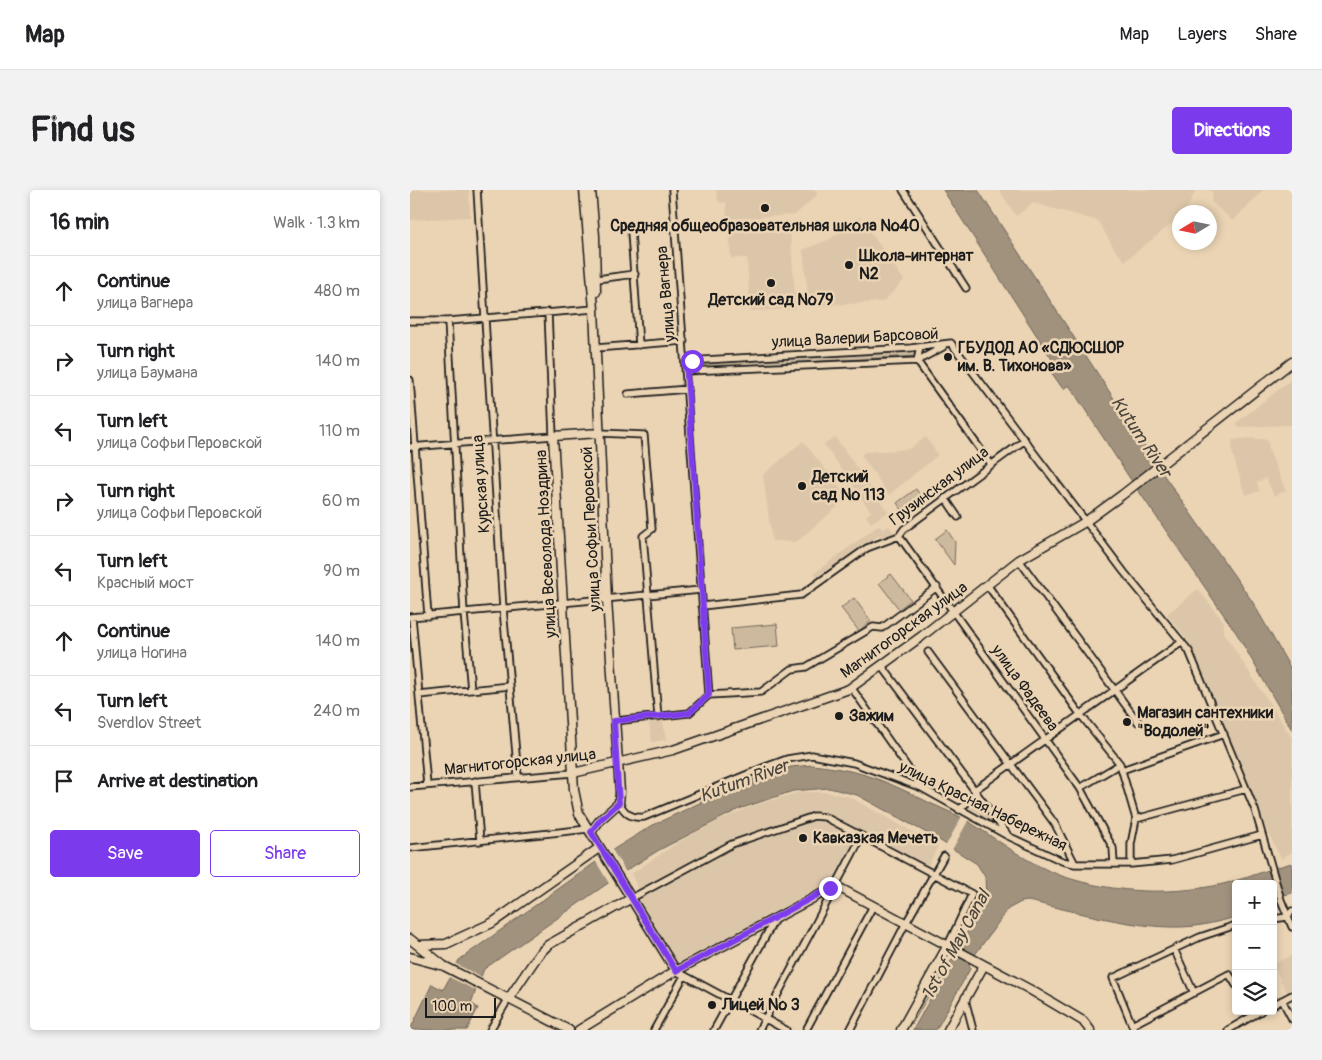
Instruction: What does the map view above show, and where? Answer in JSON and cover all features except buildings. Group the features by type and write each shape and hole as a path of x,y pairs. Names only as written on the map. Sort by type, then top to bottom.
{"main road":[{"name":"улица Софьи Перовской","path":"584,190 594,309 607,600 619,803"},
{"path":"590,190 597,279 594,309"},
{"name":"Магнитогорская улица","path":"572,773 673,750 851,687 988,586 1019,560 1086,522 1292,362"},
{"path":"553,436 600,433"},
{"name":"улица Всеволода Ноздрина","path":"553,436 572,773 578,811 589,831"},
{"path":"619,803 589,831 622,887 676,971"},
{"path":"419,946 446,944 492,923 601,850"},
{"path":"578,1030 676,971 836,886 982,963 1083,1021 1090,1030"},
{"path":"509,998 538,954 548,945 630,899"},
{"path":"410,939 444,966"},
{"path":"901,1030 950,947"},
{"path":"410,957 444,966 569,1030"},
{"path":"948,1030 982,963"}],"street":[{"name":"Курская улица","path":"477,190 503,609 518,776"},
{"name":"улица Вагнера","path":"672,190 687,372 709,695"},
{"path":"903,190 966,288"},
{"path":"631,232 639,345"},
{"path":"597,279 635,274"},
{"path":"410,321 594,309"},
{"name":"улица Всеволода Ноздрина","path":"548,312 553,436"},
{"path":"448,320 464,613 471,690"},
{"path":"596,348 684,341"},
{"path":"946,345 951,343 959,352 1086,522 1189,650 1255,810 1281,900 1292,926"},
{"name":"улица Валерии Барсовой","path":"686,361 946,345"},
{"name":"улица Валерии Барсовой","path":"687,372 917,360 946,345"},
{"path":"920,347 917,360 991,464"},
{"path":"793,355 794,365"},
{"path":"410,380 412,447 428,616"},
{"path":"628,394 688,389"},
{"path":"600,433 644,434 652,529 643,536 658,716"},
{"path":"412,447 553,436"},
{"name":"Грузинская улица","path":"702,606 801,595 867,548 899,536 904,529 1024,440"},
{"path":"945,498 958,517"},
{"name":"улица Фадеева","path":"899,536 1080,788 1113,848 1114,864"},
{"path":"1019,560 1138,722"},
{"path":"988,586 1080,714 1120,764 1136,819 1131,844 1131,864"},
{"path":"614,721 689,713 709,695 761,692 792,669 806,667 874,627 882,628 937,587"},
{"path":"427,785 411,617 701,590"},
{"path":"959,810 973,797 976,789 1182,642"},
{"path":"928,652 1055,824 1075,864"},
{"path":"882,666 976,789 1008,836"},
{"path":"419,695 510,686"},
{"path":"851,687 922,788"},
{"path":"1122,770 1224,734"},
{"name":"улица Красная Набережная","path":"619,803 628,814 636,818 644,817 787,759 812,755 854,763 922,788 1008,836 1062,861 1075,864 1131,864 1172,860 1262,835"},
{"path":"1080,788 1120,764"},
{"name":"Магнитогорская улица","path":"410,787 518,776 572,773"},
{"path":"475,781 480,841"},
{"path":"1136,819 1246,788"},
{"path":"630,899 732,844 814,816 825,818 862,836 972,894 950,947"},
{"path":"410,848 589,831"},
{"path":"759,1030 862,836"},
{"path":"850,1030 906,923 944,856"},
{"path":"806,1030 873,906"},
{"path":"1277,918 1287,917 1292,911"},
{"path":"714,1030 776,917"},
{"path":"1232,927 1174,949 1113,978 1133,1028 1229,974 1232,979"},
{"path":"1174,949 1194,993"},
{"path":"676,971 786,1030"},
{"path":"654,1030 684,976"},
{"path":"1277,1003 1292,995"},
{"path":"490,1030 509,998"},
{"path":"965,999 973,1030"},
{"path":"1282,1000 1292,1019"},
{"path":"1228,1030 1250,1015"}],"shaded area":[{"path":"410,190 469,190 470,217 410,220"},
{"name":"Средняя общеобразовательная школа №40","path":"716,190 816,190 817,195 795,215 727,219 726,202 719,203"},
{"path":"943,190 978,190 1165,477 1252,601 1292,671 1292,730 1237,634 1129,477 1069,385 1063,389 1049,369 1055,364"},
{"path":"999,190 1196,190 1188,205 1172,205 1172,224 1125,261 1115,250 1098,221 1033,203 1016,216"},
{"path":"1208,190 1263,190 1233,221 1217,207 1217,205 1211,202 1213,192"},
{"name":"Школа-интернат N2","path":"860,217 904,280 883,302 809,306 803,250 830,239"},
{"name":"Детский сад №79","path":"790,229 796,309 750,311 747,258 731,258 729,233"},
{"path":"917,349 917,356 695,368 695,363"},
{"path":"1292,379 1292,425 1239,427 1236,423"},
{"path":"835,437 888,512 871,523 866,516 871,512 824,444"},
{"path":"926,437 938,455 889,495 861,455 865,452 909,449"},
{"path":"1250,438 1268,440 1269,450 1286,491 1274,496 1266,478 1257,483 1260,491 1245,495 1232,452 1232,440"},
{"name":"Детский сад № 113","path":"803,441 848,498 796,542 772,541 763,475"},
{"path":"916,489 925,502 906,515 897,503"},
{"path":"879,525 883,530 889,526 894,533 883,540 879,535 819,580 814,573"},
{"path":"947,530 955,542 954,565 935,539"},
{"path":"891,574 911,600 899,609 879,583"},
{"path":"1198,589 1224,622 1224,633 1292,738 1292,852 1281,859 1252,799 1196,658 1187,640 1167,614"},
{"path":"854,598 871,621 859,631 841,608"},
{"path":"777,624 779,646 733,650 731,628"},
{"path":"663,721 666,740 652,742 649,723"},
{"path":"812,765 830,767 860,773 887,783 966,820 1038,865 1062,876 1082,882 1125,890 1168,891 1232,882 1232,918 1202,925 1160,927 1115,921 1028,901 1021,902 1008,909 969,963 970,969 936,1030 913,1030 986,898 985,877 977,864 934,837 857,795 829,788 793,791 739,809 659,850 484,969 471,1003 478,1008 467,1030 410,1030 432,984 443,990 459,960 614,849 653,825 746,781 791,767"},
{"path":"973,789 999,828 961,804 969,799"},
{"path":"799,792 827,792 850,797 938,846 927,868 822,813 813,813 721,847 640,892 631,874 674,845 709,825 752,806"},
{"path":"813,819 825,820 855,837 836,879 675,965 636,899 733,845"},
{"path":"1292,863 1292,893 1277,897 1277,880 1238,880"},
{"path":"1292,955 1292,993 1288,995 1277,972 1277,962"},
{"path":"941,964 946,966 912,1024 910,1022"}],"pier":[{"path":"962,816 969,819 952,850 945,847"},
{"path":"611,848 627,874 610,885 595,860"},
{"path":"454,963 484,978 479,992 447,976"}],"place":[{"name":"Средняя общеобразовательная школа №40","path":"765,208"},
{"name":"Школа-интернат N2","path":"849,265"},
{"name":"Детский сад №79","path":"771,283"},
{"name":"ГБУДОД АО «СДЮСШОР им. В. Тихонова»","path":"948,357"},
{"name":"Детский сад № 113","path":"802,486"},
{"name":"Зажим","path":"839,716"},
{"name":"Магазин сантехники \"Водолей\"","path":"1127,722"},
{"name":"Кавказкая Мечеть","path":"803,838"},
{"name":"Лицей № 3","path":"712,1005"}],"route":[{"path":"692,361 686,361 692,476 709,695 689,713 614,721 620,792 619,803 600,820 591,832 630,899 676,971 830,888"}],"water label":[{"name":"Kutum River","path":"1141,437"},
{"name":"Kutum River","path":"744,781"},
{"name":"1st of May Canal","path":"956,945"}]}
